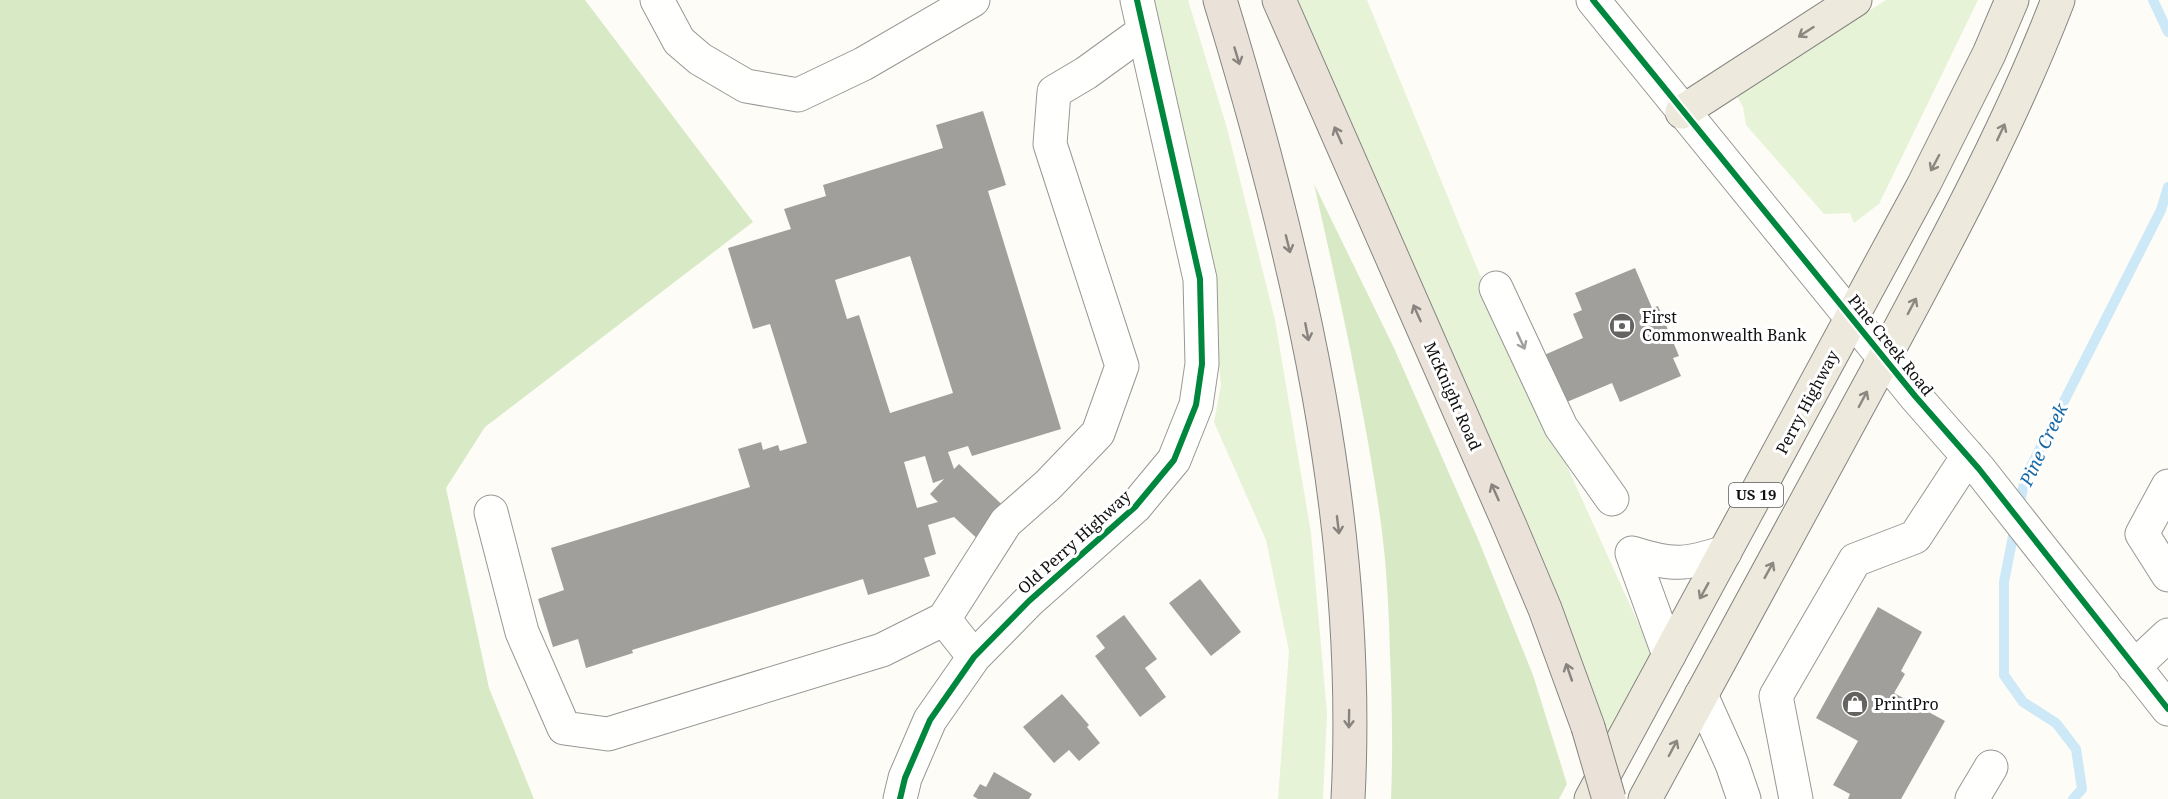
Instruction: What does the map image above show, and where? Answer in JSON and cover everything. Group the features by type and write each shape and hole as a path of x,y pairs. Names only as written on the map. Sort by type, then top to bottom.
{"highway":[{"path":"1220,0 1270,171 1296,275 1329,453 1340,538 1346,616 1350,702 1348,799"},
{"name":"McKnight Road","path":"1279,0 1545,609 1588,727 1609,799"}],"main road":[{"path":"1682,112 1855,0"},
{"name":"Perry Highway","path":"1591,799 1958,119 2012,0"},
{"name":"US 19","path":"1645,799 1966,205 2029,72 2058,0"}],"street":[{"path":"657,0 679,41 700,60 746,86 798,95 863,64 973,0"},
{"name":"Pine Creek Road","path":"1593,0 1682,112 1973,463 2168,709"},
{"path":"491,512 522,632 564,728 608,734 882,650 944,619 1006,522 1048,485 1098,433 1122,366 1050,144 1054,93 1086,73 1140,15"},
{"name":"Old Perry Highway","path":"900,799 905,778 930,720 974,657 1029,601 1135,507 1174,460 1196,405 1202,364 1200,279 1140,15"},
{"path":"1496,288 1561,427 1612,499"},
{"path":"1796,799 1776,696 1856,560 1915,537 1973,463"},
{"path":"2168,486 2142,534 2168,574"},
{"path":"1669,655 1632,553 1667,563 1683,563 1698,561 1725,552"},
{"path":"944,619 974,657"},
{"path":"2134,667 2168,635"},
{"path":"1701,695 1744,799"},
{"path":"1972,799 1991,767"}],"green space":[{"path":"0,0 585,0 753,222 485,427 446,488 489,688 534,799 0,799"},
{"path":"1149,0 1188,0 1227,128 1275,320 1311,533 1327,713 1323,799 1278,799 1289,651 1266,540 1214,422 1221,385 1208,257"},
{"path":"1279,0 1367,0 1477,268 1660,671 1624,738 1588,727"},
{"path":"1886,0 1978,0 1879,204 1854,223 1850,213 1824,214 1746,125 1743,107 1737,96"},
{"path":"1314,184 1394,348 1478,539 1533,675 1567,784 1559,799 1391,799 1391,672 1382,531 1376,487 1343,313"}],"building":[{"path":"983,111 1006,185 988,191 1061,429 972,456 968,446 948,452 954,469 959,464 1012,514 983,544 954,517 928,525 936,554 924,558 930,576 868,595 863,579 632,650 633,653 586,668 578,639 553,647 538,599 564,590 551,548 750,487 738,449 761,442 763,450 778,445 780,451 807,443 770,324 753,329 728,248 791,229 784,209 826,196 823,185 943,148 936,125","holes":["910,256 953,393 890,413 859,315 847,319 835,280","925,456 933,483 944,479 930,494 938,502 917,508 904,462"]},
{"name":"First Commonwealth Bank","path":"1635,268 1652,308 1658,306 1679,356 1673,358 1681,376 1620,402 1612,383 1562,404 1542,356 1583,338 1573,314 1582,310 1575,293"},
{"path":"1200,579 1241,632 1211,656 1169,603"},
{"path":"1878,607 1922,632 1901,671 1905,674 1894,693 1945,721 1901,799 1848,799 1850,794 1833,785 1858,741 1816,718"},
{"path":"1124,615 1157,659 1145,668 1166,697 1140,717 1095,656 1105,648 1096,636"},
{"path":"1062,694 1089,725 1087,727 1100,743 1079,761 1069,750 1054,763 1023,727"},
{"path":"994,772 1032,794 1029,799 978,799 973,796 980,784 986,787"}],"waterway":[{"name":"Pine Creek","path":"2153,0 2168,32"},
{"name":"Pine Creek","path":"2019,508 2025,478 2161,210 2168,187"},
{"name":"Pine Creek","path":"2015,526 2004,582 2004,675 2023,702 2056,723 2076,749 2082,789 2073,799"}],"cycle path":[{"path":"900,799 905,778 930,720 974,657 1029,601 1135,507 1174,460 1196,405 1202,364 1200,279 1137,0"},
{"path":"1593,0 1915,396 1979,469 2168,709"}],"place":[{"name":"First Commonwealth Bank","path":"1622,326"},
{"name":"PrintPro","path":"1855,704"}]}
